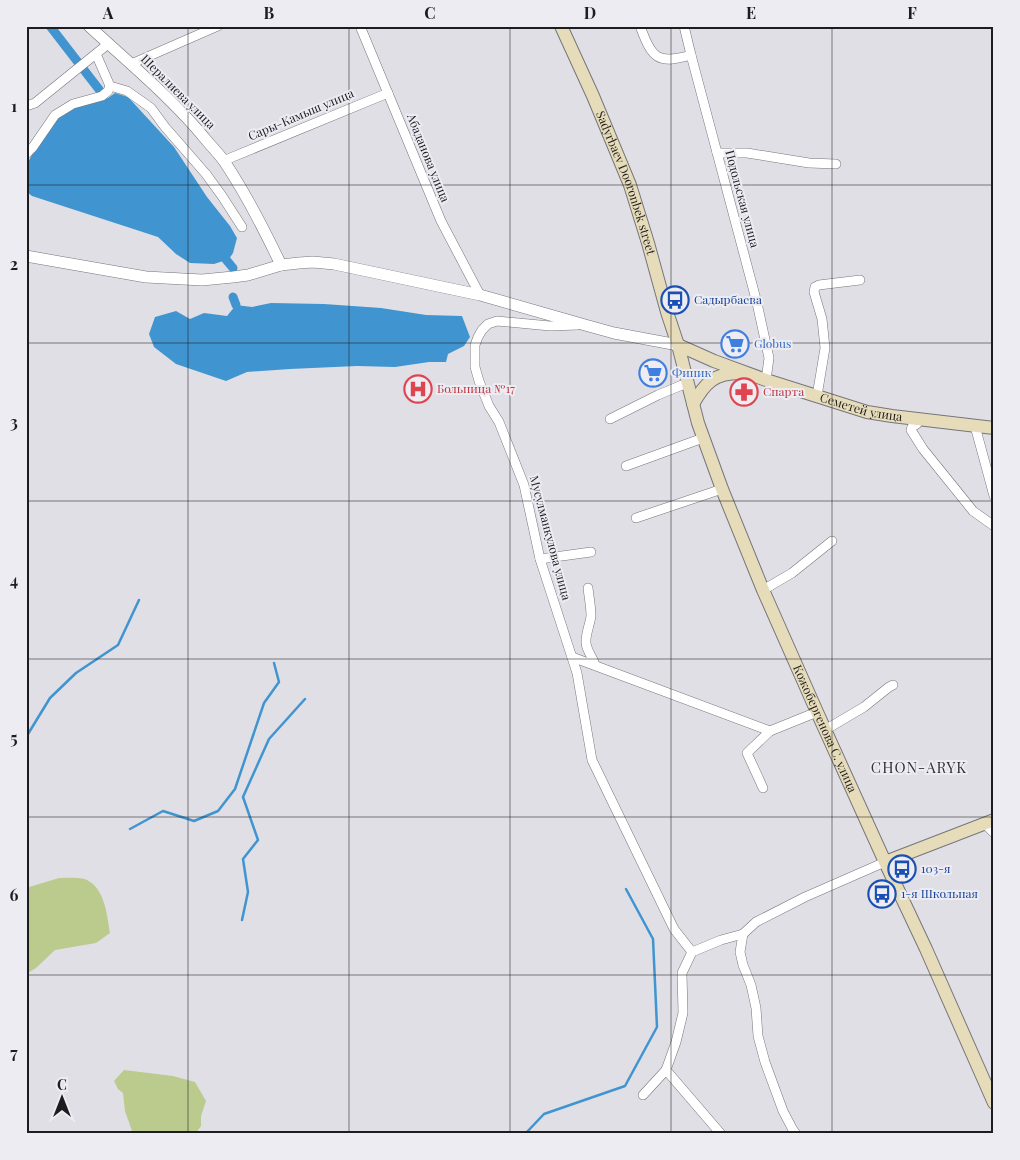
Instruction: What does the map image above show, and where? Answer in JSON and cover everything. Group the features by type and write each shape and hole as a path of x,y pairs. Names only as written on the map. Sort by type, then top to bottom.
{"main road":[{"name":"Sadyrbaev Dooronbek street","path":"561,26 630,185 678,345"},
{"name":"Семетей улица","path":"678,345 714,361 766,380 867,412 918,420 994,428"},
{"name":"Кожобергенова С. улица","path":"678,345 703,438 763,590 994,1103"},
{"path":"693,404 705,385 712,379 722,374 747,373"},
{"path":"885,862 991,825"}],"street":[{"name":"Шералиева улица","path":"89,26 177,107 223,161 257,216 281,265"},
{"path":"131,64 218,26"},
{"name":"Абаданова улица","path":"360,26 441,221 480,295"},
{"path":"640,26 646,44 652,53 659,58 669,60 691,55"},
{"name":"Подольская улица","path":"684,26 770,358 766,380"},
{"path":"26,106 35,103 108,44"},
{"path":"26,154 55,115 73,104 102,96 108,91 110,86 96,54"},
{"path":"110,86 127,91 151,108 206,174 242,227"},
{"name":"Сары-Камыш улица","path":"223,161 388,93"},
{"path":"717,153 747,154 809,163 836,164"},
{"path":"26,256 146,277 183,280 248,275 281,265 313,262 334,264 480,295 585,326 678,345"},
{"path":"817,396 825,348 822,320 814,292 815,287 860,280"},
{"name":"Мусулманкулова улица","path":"585,326 550,326 497,321 488,324 482,330 475,345 474,367 489,406 500,422 524,485 540,559 578,673 592,760 674,929 692,952"},
{"path":"610,419 658,394 687,383"},
{"path":"918,420 911,430 923,449 973,511 994,526"},
{"path":"975,426 994,496"},
{"path":"626,466 703,438"},
{"path":"636,518 722,489"},
{"path":"763,590 792,573 832,541"},
{"path":"540,559 591,552"},
{"path":"588,588 591,614 585,640 587,650 594,659 595,666"},
{"path":"572,657 770,731"},
{"path":"825,730 864,707 893,685"},
{"path":"763,788 747,753 770,731 817,712"},
{"path":"643,1096 666,1070 676,1042 683,1013 682,973 692,952 721,940 743,934 756,922 805,897 885,862"},
{"path":"743,934 740,952 751,985 756,1008 758,1036 765,1062 783,1111 796,1134"},
{"path":"666,1070 721,1134"}],"green space":[{"path":"59,878 81,878 93,884 104,903 110,933 96,943 55,950 36,968 26,974 26,888"},
{"path":"124,1070 173,1076 195,1082 206,1101 201,1116 201,1126 195,1134 133,1134 125,1111 123,1093 118,1089 114,1081"}],"water":[{"path":"115,93 128,97 174,147 207,197 230,226 237,238 233,253 229,259 214,264 190,263 176,254 158,237 32,196 26,191 26,166 43,134 54,120 66,110 108,98"},
{"path":"271,303 324,304 381,308 426,315 462,316 470,337 464,346 448,354 446,362 429,362 395,367 357,366 247,372 226,381 176,364 154,347 149,334 155,317 176,311 190,319 204,313 227,316 236,305 252,307"}],"waterway":[{"path":"50,26 101,92"},
{"path":"219,251 233,268"},
{"path":"233,297 236,305"},
{"path":"26,734 28,734 50,698 76,673 118,645 139,600"},
{"path":"130,829 163,811 194,821 218,811 235,789 264,703 279,682 274,663"},
{"path":"242,920 248,892 243,859 258,840 243,797 269,739 305,699"},
{"path":"525,1134 544,1114 625,1086 657,1027 653,939 626,889"}],"place":[{"name":"Садырбаева","path":"675,300"},
{"name":"Globus","path":"735,344"},
{"name":"Финик","path":"653,373"},
{"name":"Больница №17","path":"418,389"},
{"name":"Спарта","path":"744,392"},
{"name":"103-я","path":"902,869"},
{"name":"1-я Школьная","path":"882,894"}],"district":[{"name":"CHON-ARYK","path":"919,768"}]}
